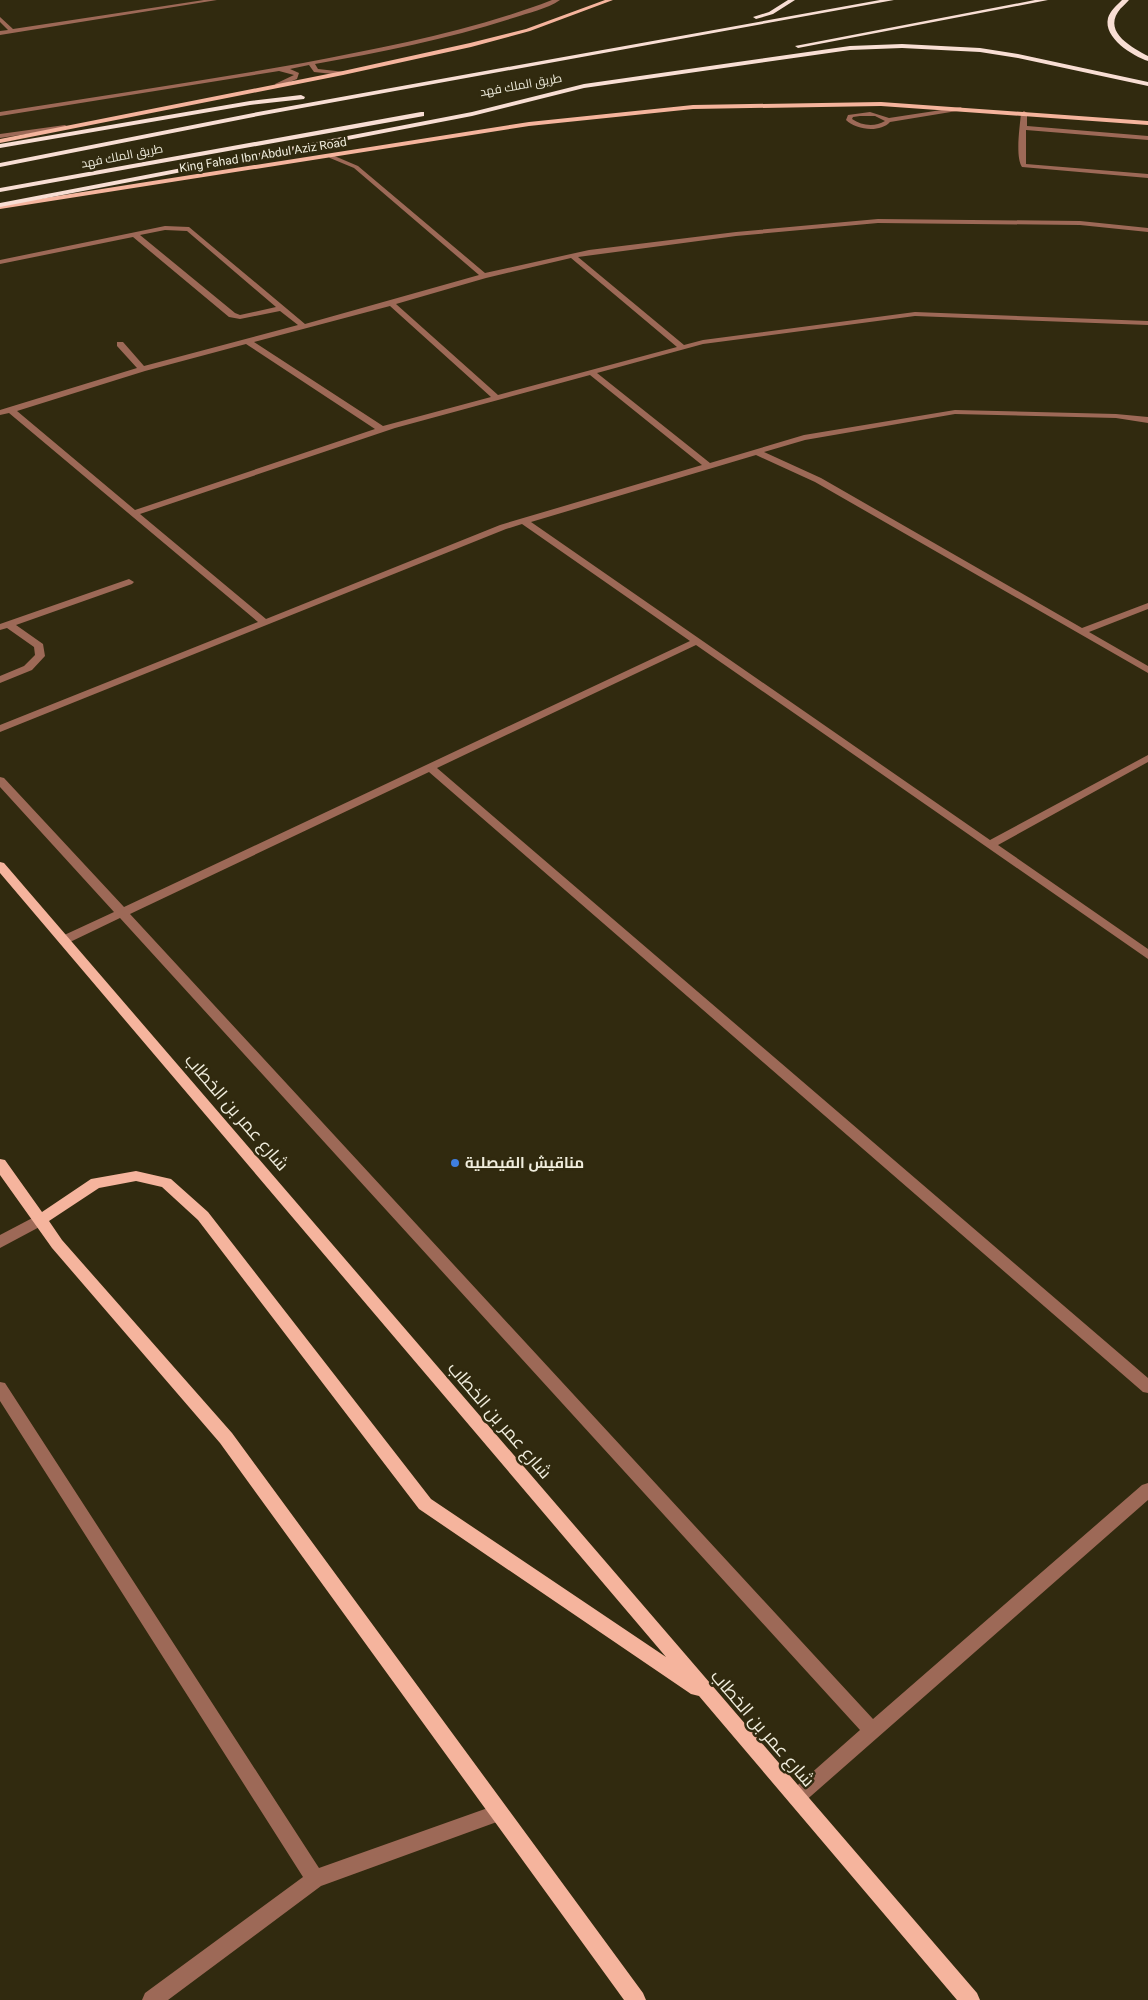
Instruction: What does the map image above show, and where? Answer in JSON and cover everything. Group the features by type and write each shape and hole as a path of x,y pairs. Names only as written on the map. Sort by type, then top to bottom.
{"highway":[{"path":"680,38 771,13 792,0"},
{"name":"طريق الملك فهد","path":"0,165 258,114 891,0"},
{"path":"785,48 1045,0"},
{"path":"1126,0 1110,16 1110,28 1125,44 1148,59"},
{"path":"0,206 472,114 584,86 850,48 948,47 1008,54 1148,84"},
{"name":"طريق الملك فهد","path":"479,104 766,52"},
{"path":"0,146 250,103 437,82"},
{"name":"طريق الملك فهد","path":"0,190 431,112"}],"main road":[{"path":"0,141 343,73 471,45 528,30 610,0"},
{"name":"King Fahad Ibn Abdul Aziz Road","path":"0,206 529,124 674,109 735,105 881,104 1148,123"},
{"name":"شارع عمر بن الخطاب","path":"0,866 970,2000"},
{"path":"0,1164 57,1244 226,1438 636,2000"},
{"path":"40,1220 96,1183 136,1176 166,1183 203,1216 425,1504 711,1698"}],"street":[{"path":"0,33 213,0"},
{"path":"0,114 274,70 386,49 461,32 511,17 557,0"},
{"path":"0,19 12,31"},
{"path":"311,63 316,71 343,73"},
{"path":"274,70 288,70 297,74 296,78 277,85"},
{"path":"888,120 882,116 871,114 850,116 849,120 853,124 871,127 886,123 888,120 961,109"},
{"path":"1024,113 1022,128 1022,162 1024,166 1148,176"},
{"path":"0,136 65,127"},
{"path":"1022,128 1148,138"},
{"path":"332,156 356,167 484,276"},
{"path":"0,413 142,369 391,303 484,276 590,252 726,235 878,221 1080,223 1148,230"},
{"path":"0,262 165,228 189,229 303,326"},
{"path":"135,235 232,315 240,317 282,308"},
{"path":"573,256 682,347"},
{"path":"391,303 496,397"},
{"path":"134,513 381,429 703,342 915,314 1148,323"},
{"path":"247,341 381,429"},
{"path":"120,344 142,369"},
{"path":"591,372 708,466"},
{"path":"11,410 265,623"},
{"path":"0,729 503,527 804,438 955,412 1116,416 1148,420"},
{"path":"756,452 818,480 1148,670"},
{"path":"524,521 1148,955"},
{"path":"4,625 129,582"},
{"path":"1081,632 1148,606"},
{"path":"0,680 28,668 40,656 39,646 4,625"},
{"path":"64,940 697,641"},
{"path":"990,845 1148,758"},
{"path":"430,767 1148,1387"},
{"path":"0,780 873,1731"},
{"path":"0,1242 40,1220"},
{"path":"0,1388 315,1879"},
{"path":"797,1798 1148,1490"},
{"path":"152,2000 315,1879 499,1813"}],"place":[{"name":"مناقيش الفيصلية","path":"455,1163"}]}
